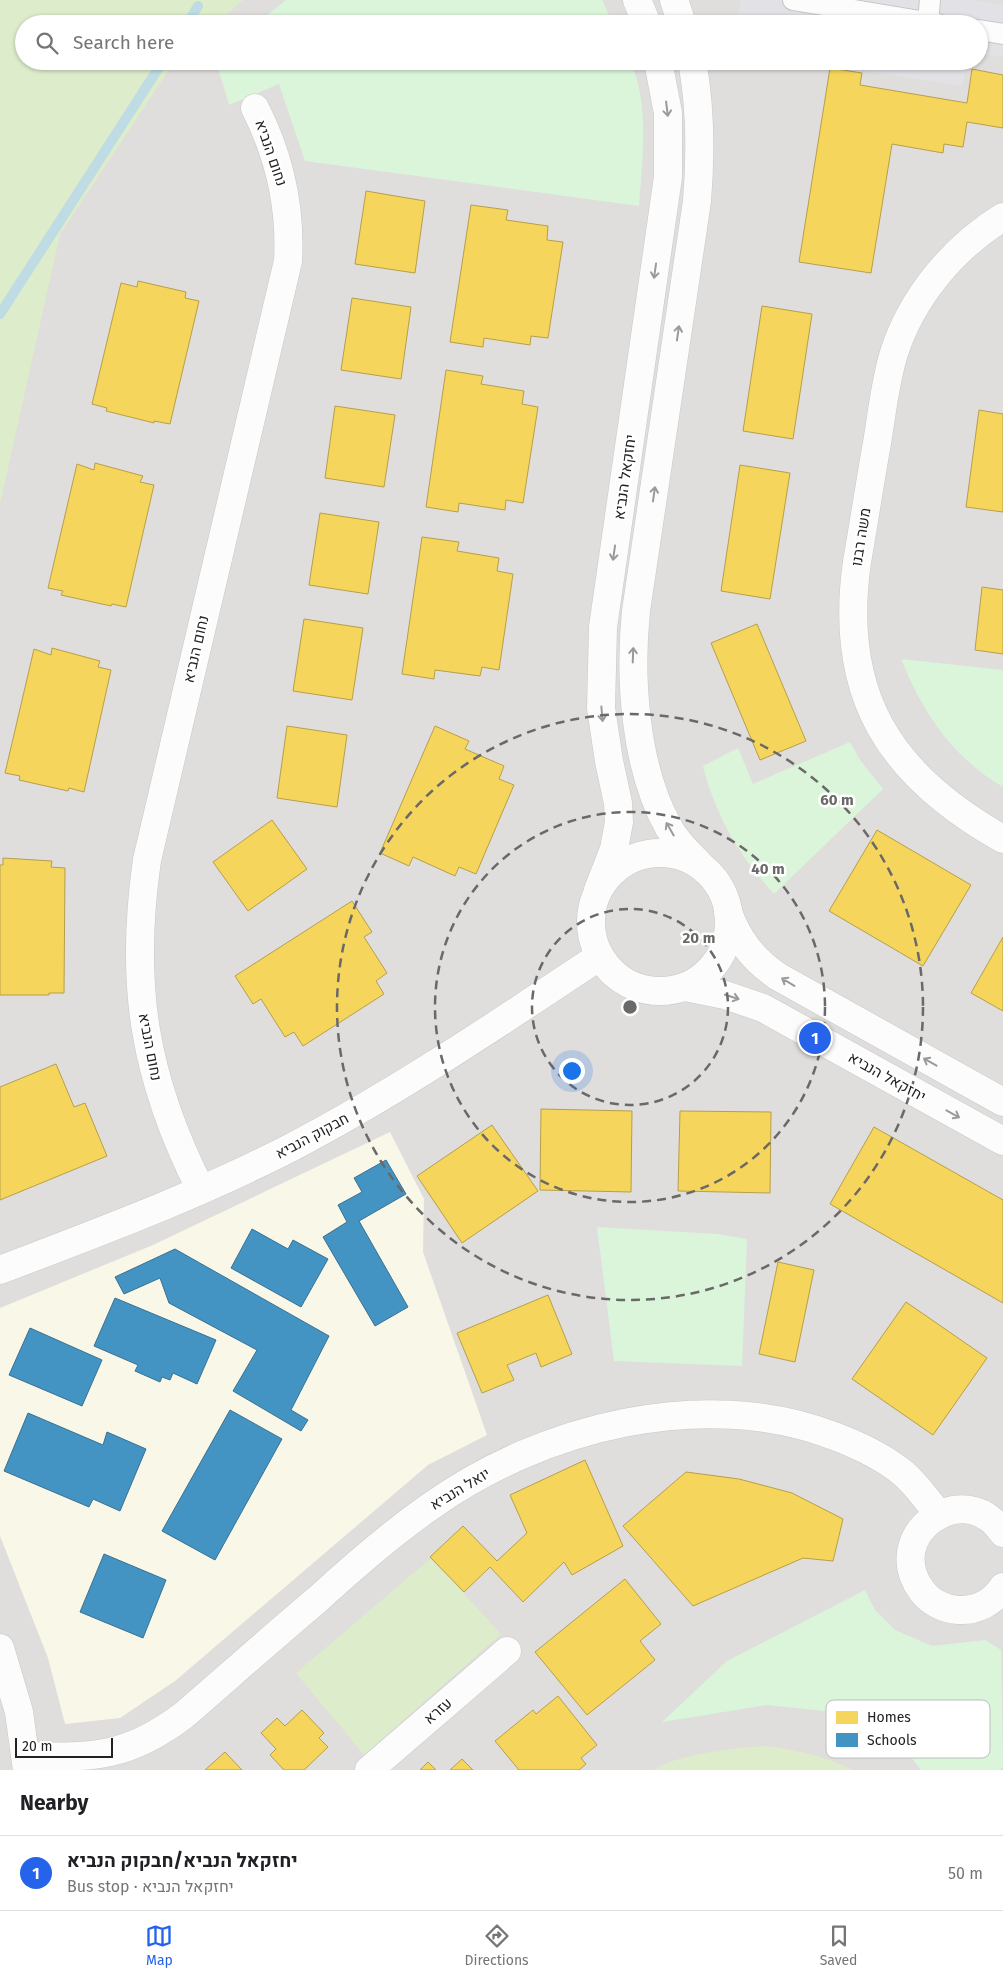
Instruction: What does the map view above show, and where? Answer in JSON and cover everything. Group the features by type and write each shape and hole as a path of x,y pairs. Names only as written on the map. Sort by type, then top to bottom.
{"street":[{"path":"637,0 643,15"},
{"path":"674,0 679,15"},
{"path":"793,0 888,15"},
{"path":"930,0 932,15"},
{"path":"988,32 1003,34"},
{"name":"יחזקאל הנביא","path":"598,890 614,849 620,813 609,761 601,708 603,627 667,193 668,113 660,70"},
{"name":"יחזקאל הנביא","path":"694,70 698,96 701,147 697,201 638,602 632,656 636,716 657,802 672,833 701,866"},
{"name":"נחום הנביא","path":"201,1190 169,1121 149,1053 140,987 139,923 147,860 288,261 288,225 285,192 273,148 255,108"},
{"name":"משה רבנו","path":"1003,217 972,240 937,275 911,313 901,333 886,388 855,578 852,624 855,654 868,701 885,736 903,762 925,785 951,806 1003,840"},
{"path":"728,912 727,938 717,962 702,977 685,987 659,991 634,986 612,972 600,956 592,938 590,918 598,890 611,872 639,855 671,854 687,858 701,866 716,882 743,944 756,959 777,976 1003,1102"},
{"name":"חבקוק הנביא","path":"0,1270 91,1237 201,1190 292,1147 404,1084 600,956"},
{"name":"יחזקאל הנביא","path":"685,987 725,995 763,1008 1003,1141"},
{"name":"יואל הנביא","path":"27,1763 90,1757 122,1750 154,1737 184,1715 370,1552 432,1505 496,1467 562,1440 627,1422 691,1414 752,1415 808,1426 860,1446 904,1474 939,1514"},
{"path":"1002,1590 983,1605 968,1610 945,1607 924,1595 913,1574 911,1551 920,1530 939,1514 954,1510 976,1512 997,1525 1003,1533"},
{"path":"0,1648 19,1712 27,1763"},
{"name":"עזרא","path":"369,1770 507,1651"}],"shaded area":[{"path":"0,0 1003,0 1003,1770 0,1770"},
{"path":"740,0 975,0 1003,5 1003,57 988,55 988,15 738,15"},
{"path":"858,70 965,70 962,86"},
{"path":"390,1132 424,1199 423,1252 487,1435 428,1465 175,1681 120,1718 65,1724 48,1658 0,1536 0,1308 153,1245"}],"green space":[{"path":"0,0 243,0 226,15 15,15 15,70 169,70 60,234 0,504"},
{"path":"286,0 602,0 609,15 267,15"},
{"path":"219,70 633,70 640,95 643,132 639,206 305,161 279,84 229,105"},
{"path":"901,659 1003,670 1003,787 969,762 941,732 919,698"},
{"path":"850,742 860,760 883,789 774,894 750,865 730,834 708,785 703,766 738,748 753,784"},
{"path":"597,1227 717,1234 747,1239 742,1366 614,1361"},
{"path":"431,1558 501,1634 364,1755 296,1673"},
{"path":"865,1590 875,1610 895,1630 932,1646 985,1640 1001,1650 1003,1767 999,1770 921,1770 912,1758 990,1758 990,1700 826,1700 826,1711 767,1705 662,1722 727,1661"},
{"path":"765,1746 810,1754 853,1770 654,1770 664,1764 692,1756 723,1750"}],"building: Homes":[{"path":"830,70 862,73 860,85 967,103 972,70 1003,75 1003,128 967,122 963,147 944,144 943,153 892,144 871,273 799,262"},
{"path":"366,191 425,201 415,273 355,264"},
{"path":"471,205 508,210 506,220 548,226 547,240 563,242 548,338 531,336 530,345 484,338 483,347 450,342"},
{"path":"138,281 186,292 185,298 199,301 170,424 154,421 154,423 106,411 107,408 92,404 121,283 137,287"},
{"path":"352,298 411,307 401,379 341,370"},
{"path":"762,306 812,314 793,439 743,431"},
{"path":"446,370 483,376 481,384 524,391 522,404 538,407 523,503 506,500 505,510 459,503 458,512 426,507"},
{"path":"335,406 395,415 384,487 325,478"},
{"path":"979,410 1003,414 1003,512 966,507"},
{"path":"95,463 143,476 140,482 154,485 126,607 112,604 111,606 61,595 63,591 48,588 77,464 94,470"},
{"path":"740,465 790,473 770,599 721,591"},
{"path":"320,513 379,522 368,594 309,585"},
{"path":"422,537 459,542 457,551 499,558 497,571 513,574 499,670 482,667 480,676 435,670 434,679 402,674"},
{"path":"982,587 1003,590 1003,654 975,650"},
{"path":"304,619 363,628 352,700 293,691"},
{"path":"757,624 806,741 760,760 711,643"},
{"path":"52,648 100,661 98,667 111,670 84,792 69,788 68,791 19,780 20,776 5,773 34,649 51,655"},
{"path":"287,726 347,735 337,807 277,798"},
{"path":"435,726 469,741 465,749 504,766 499,779 514,785 476,874 459,867 455,876 413,857 409,866 380,853"},
{"path":"272,820 307,869 248,911 213,862"},
{"path":"877,830 971,885 923,966 829,911"},
{"path":"3,858 52,861 51,867 65,868 64,993 49,993 49,995 0,995 0,865 3,865"},
{"path":"352,901 372,932 364,937 387,973 376,981 384,994 303,1046 294,1032 285,1037 261,999 253,1004 235,976"},
{"path":"1003,937 1003,1011 971,993"},
{"path":"56,1064 74,1107 85,1103 107,1156 0,1200 0,1087"},
{"path":"541,1109 632,1111 631,1192 540,1190"},
{"path":"680,1111 771,1112 770,1193 678,1191"},
{"path":"492,1125 538,1191 462,1243 417,1176"},
{"path":"874,1127 1003,1200 1003,1303 830,1204"},
{"path":"778,1262 814,1270 795,1362 759,1354"},
{"path":"548,1295 572,1354 541,1367 536,1353 507,1365 514,1380 482,1393 457,1333"},
{"path":"906,1302 987,1358 933,1435 852,1379"},
{"path":"585,1460 623,1546 572,1575 564,1562 523,1602 490,1567 464,1592 430,1557 463,1526 497,1561 527,1533 510,1495"},
{"path":"686,1472 739,1479 792,1493 843,1519 833,1561 803,1558 693,1606 623,1526"},
{"path":"625,1579 661,1624 640,1641 655,1660 587,1715 535,1652"},
{"path":"558,1696 597,1745 581,1758 586,1764 579,1770 519,1770 495,1741 533,1710 536,1714"},
{"path":"302,1710 324,1733 319,1738 328,1747 304,1770 284,1770 270,1755 276,1749 261,1733 277,1718 285,1726"},
{"path":"225,1752 242,1770 205,1770"},
{"path":"462,1759 473,1770 450,1770"},
{"path":"428,1762 436,1770 420,1770"}],"building: Schools":[{"path":"386,1160 406,1194 359,1221 408,1307 375,1326 323,1237 347,1222 338,1205 362,1192 354,1178"},
{"path":"252,1229 288,1249 293,1240 328,1259 301,1307 231,1268"},
{"path":"175,1249 329,1336 291,1410 308,1420 301,1431 233,1391 257,1350 169,1303 160,1278 124,1294 115,1277"},
{"path":"115,1298 216,1340 197,1384 173,1373 170,1380 162,1377 160,1382 135,1371 138,1365 94,1346"},
{"path":"30,1328 102,1360 82,1406 9,1375"},
{"path":"230,1410 282,1439 215,1560 162,1531"},
{"path":"28,1413 103,1445 107,1432 146,1449 120,1511 93,1499 89,1507 4,1471"},
{"path":"104,1554 166,1580 143,1638 80,1612"}],"waterway":[{"path":"192,15 198,6"},
{"path":"0,314 157,70"}],"place":[{"name":"יחזקאל הנביא/חבקוק הנביא","path":"815,1038"}]}
